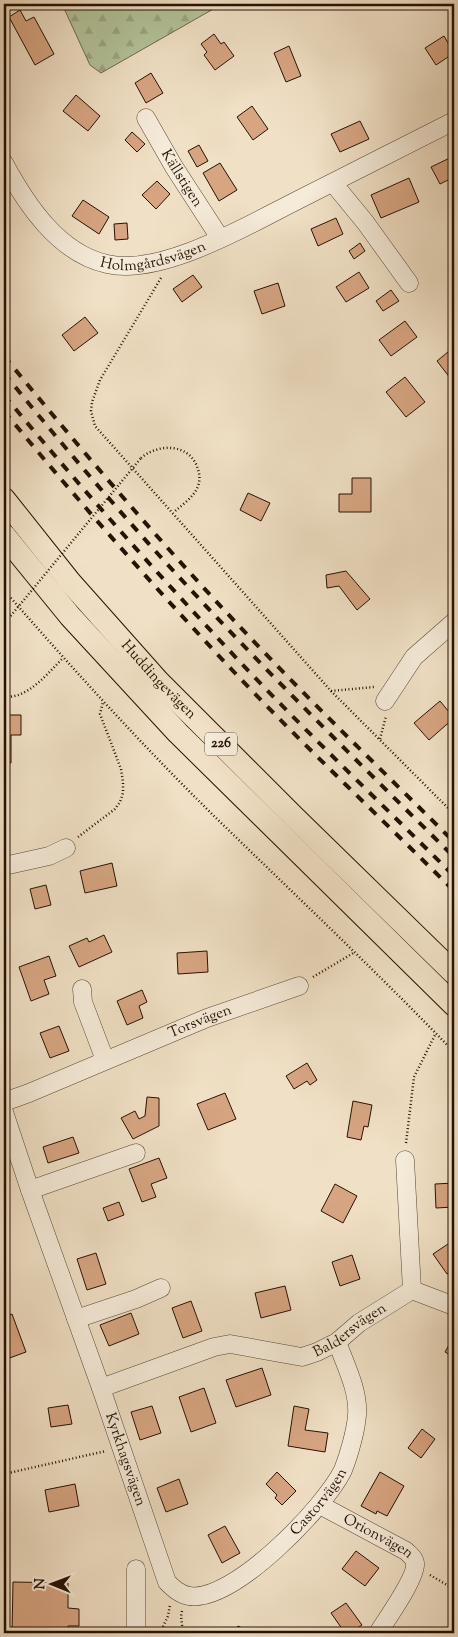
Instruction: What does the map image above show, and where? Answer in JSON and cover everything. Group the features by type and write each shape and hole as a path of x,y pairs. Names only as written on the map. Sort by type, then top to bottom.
{"main road":[{"name":"Huddingevägen","path":"4,499 70,582 158,681 454,973"},
{"name":"Huddingevägen","path":"4,535 70,616 178,733 454,1005"}],"street":[{"name":"Källstigen","path":"146,118 174,167 220,238"},
{"name":"Holmgårdsvägen","path":"4,163 20,192 53,232 66,244 95,261 117,266 151,263 197,250 454,121"},
{"path":"333,183 365,222 409,283"},
{"path":"385,701 414,657 454,622"},
{"path":"4,866 48,856 66,848"},
{"name":"Torsvägen","path":"4,1102 207,1018 299,986"},
{"path":"82,989 83,1002 105,1060"},
{"name":"Kyrkhagsvägen","path":"4,1112 30,1190 102,1388 167,1582 180,1592"},
{"path":"30,1190 136,1152"},
{"path":"404,1160 412,1290 454,1306"},
{"path":"76,1319 136,1299 161,1288"},
{"name":"Baldersvägen","path":"102,1388 214,1346 230,1344 302,1356 317,1352 336,1342 359,1323 412,1290"},
{"name":"Castorvägen","path":"180,1592 206,1595 219,1590 246,1573 285,1542 320,1505 343,1470 357,1416 357,1402 336,1342"},
{"name":"Orionvägen","path":"320,1505 406,1551 413,1557 415,1566 412,1578 378,1633"},
{"path":"136,1569 136,1633"}],"path":[{"path":"160,261 163,274 100,380 92,402 91,412 95,426 331,691 454,814"},
{"path":"4,624 141,458 148,452 157,449 177,448 186,452 194,460 199,470 200,478 197,488 190,498 173,513"},
{"path":"4,590 103,702 211,812 355,952 454,1052"},
{"path":"4,696 24,694 63,658"},
{"path":"331,691 396,684"},
{"path":"380,739 389,706 385,701"},
{"path":"66,848 115,809 120,802 124,782 121,768 100,714 103,702"},
{"path":"299,986 355,952"},
{"path":"404,1160 414,1077 436,1033"},
{"path":"4,1474 122,1448"},
{"path":"415,1566 454,1589"},
{"path":"160,1633 180,1592"},
{"path":"180,1592 180,1616 183,1633"}],"green space":[{"path":"62,4 222,4 101,73 90,65"}],"building":[{"path":"20,10 26,21 34,17 54,54 35,65 9,17"},
{"path":"214,34 221,44 224,42 234,56 215,70 204,55 207,52 201,44"},
{"path":"444,36 454,53 436,65 425,48"},
{"path":"289,46 301,76 286,82 274,53"},
{"path":"151,73 163,93 146,103 135,83"},
{"path":"76,95 100,116 88,131 63,111"},
{"path":"252,106 268,129 253,140 237,117"},
{"path":"360,121 369,139 340,152 331,134"},
{"path":"132,132 145,144 137,152 125,140"},
{"path":"199,145 208,161 197,167 188,151"},
{"path":"454,156 454,177 440,184 431,167"},
{"path":"220,163 237,190 219,201 203,173"},
{"path":"409,178 419,202 381,218 371,195"},
{"path":"157,181 170,194 156,209 142,195"},
{"path":"83,200 109,217 99,234 72,216"},
{"path":"454,203 454,213 450,205"},
{"path":"336,218 343,234 318,246 311,229"},
{"path":"127,223 128,239 115,240 114,224"},
{"path":"360,243 365,251 354,259 349,251"},
{"path":"359,272 369,288 346,302 336,287"},
{"path":"193,275 202,287 182,302 173,289"},
{"path":"278,283 285,306 262,314 254,291"},
{"path":"391,290 399,301 383,311 376,301"},
{"path":"85,317 98,333 74,351 62,335"},
{"path":"405,321 417,337 391,356 379,340"},
{"path":"454,347 454,383 437,361"},
{"path":"405,377 425,402 406,417 386,392"},
{"path":"352,478 371,478 371,512 339,512 339,494 352,494"},
{"path":"248,493 270,503 261,521 240,510"},
{"path":"346,571 370,599 357,610 339,586 327,588 326,575"},
{"path":"440,701 454,718 429,740 414,723"},
{"path":"4,715 21,715 21,735 11,735 11,763 4,763"},
{"path":"112,863 117,886 85,893 80,871"},
{"path":"46,885 51,905 35,909 30,889"},
{"path":"104,935 112,952 79,967 69,946 87,938 89,942"},
{"path":"207,951 208,972 178,974 177,953"},
{"path":"49,956 56,976 44,980 49,994 31,1001 19,967"},
{"path":"142,990 147,1002 139,1006 143,1018 127,1025 117,1001"},
{"path":"59,1026 69,1051 50,1058 40,1033"},
{"path":"307,1063 317,1080 310,1085 307,1081 294,1089 286,1076"},
{"path":"225,1093 236,1119 208,1130 197,1104"},
{"path":"147,1097 159,1098 159,1126 133,1139 121,1118 135,1111 139,1119 145,1116"},
{"path":"353,1101 372,1105 368,1127 364,1126 361,1140 347,1137"},
{"path":"73,1137 79,1153 48,1163 43,1147"},
{"path":"159,1158 167,1178 151,1184 156,1197 142,1202 129,1169"},
{"path":"454,1183 454,1207 436,1208 435,1184"},
{"path":"335,1184 357,1196 343,1223 321,1211"},
{"path":"119,1202 124,1215 108,1221 103,1208"},
{"path":"454,1240 454,1270 447,1274 433,1254"},
{"path":"96,1253 106,1284 87,1290 77,1259"},
{"path":"352,1255 360,1279 340,1286 332,1262"},
{"path":"285,1286 291,1310 261,1318 255,1293"},
{"path":"191,1301 202,1331 183,1338 172,1308"},
{"path":"131,1313 139,1334 109,1346 100,1325"},
{"path":"12,1314 26,1352 4,1360 4,1317"},
{"path":"454,1336 454,1357 445,1352"},
{"path":"262,1368 271,1395 236,1407 226,1380"},
{"path":"204,1388 216,1423 191,1432 179,1397"},
{"path":"68,1405 72,1424 51,1427 48,1408"},
{"path":"152,1406 161,1433 140,1440 131,1412"},
{"path":"294,1406 309,1409 305,1430 328,1433 325,1452 288,1446"},
{"path":"422,1429 435,1439 421,1458 408,1448"},
{"path":"277,1472 296,1491 282,1505 275,1498 277,1495 266,1484"},
{"path":"380,1472 404,1486 387,1516 377,1511 376,1514 361,1506"},
{"path":"179,1479 188,1504 166,1512 157,1488"},
{"path":"75,1484 79,1506 49,1512 45,1490"},
{"path":"225,1526 240,1553 222,1563 208,1535"},
{"path":"356,1551 379,1568 365,1586 342,1569"},
{"path":"13,1582 68,1583 68,1608 79,1609 79,1626 68,1626 68,1633 12,1633"},
{"path":"346,1603 362,1625 350,1633 345,1633 331,1613"},
{"path":"238,1626 252,1633 234,1633"}],"railway":[{"path":"4,356 66,431 227,614 454,842"},
{"path":"4,373 99,487 230,632 454,857"},
{"path":"4,395 91,498 211,631 294,718 454,876"},
{"path":"4,411 117,544 234,672 454,891"}]}
